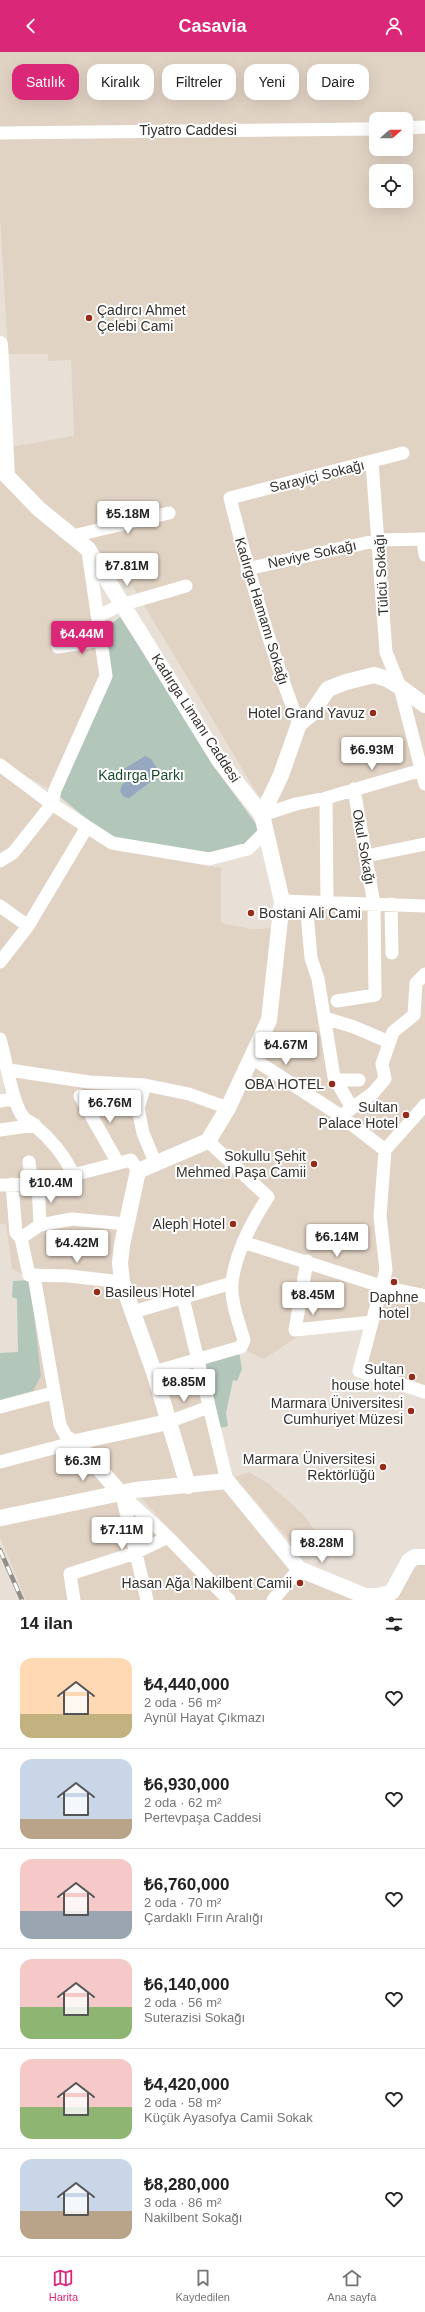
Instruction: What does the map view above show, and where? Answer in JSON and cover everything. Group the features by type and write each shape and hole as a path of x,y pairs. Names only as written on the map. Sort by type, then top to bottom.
{"main road":[{"name":"Kadırga Limanı Caddesi","path":"0,344 1,419 4,477 38,509 77,534 88,549 121,605 148,643 219,760 262,815 282,901 268,1020 228,1108 208,1141"},
{"path":"262,815 281,775 299,724 311,714 328,689 346,682 374,675 387,679 400,686 425,705"},
{"path":"188,1486 154,1372 122,1282 120,1257 138,1171 155,1162 208,1141"},
{"path":"122,1495 76,1442 168,1422"},
{"path":"93,1461 100,1498"},
{"path":"0,1518 122,1495 135,1490 227,1481 299,1569 365,1596 391,1596 409,1561 415,1557 425,1557"}],"street":[{"path":"413,128 425,127"},
{"name":"Tiyatro Caddesi","path":"0,133 369,129"},
{"name":"Sarayiçi Sokağı","path":"230,498 403,453"},
{"name":"Tülcü Sokağı","path":"372,462 379,540 386,652 400,686 423,769 425,784"},
{"name":"Kadırga Hamamı Sokağı","path":"230,498 248,569 285,688 299,724"},
{"path":"77,534 169,513"},
{"path":"424,539 425,555"},
{"name":"Neviye Sokağı","path":"248,569 379,540 424,539"},
{"path":"0,861 13,853 52,804 55,790 106,676 88,549"},
{"path":"98,616 121,605 186,586"},
{"path":"58,647 101,640"},
{"path":"0,765 52,804 112,843 209,858 248,849 266,832"},
{"path":"262,815 296,804 326,798 423,769"},
{"name":"Okul Sokağı","path":"337,1001 375,995 374,904 354,790"},
{"path":"326,798 327,902"},
{"path":"0,962 28,926 87,827"},
{"path":"366,856 425,844"},
{"path":"282,901 425,906"},
{"path":"306,902 311,958 318,978 336,1080 352,1108"},
{"path":"391,904 392,952"},
{"path":"0,906 28,926"},
{"path":"341,1116 373,1093 385,1079 382,1064 389,1042 393,1032 414,1015 416,983 425,974"},
{"path":"325,1018 354,1027 389,1042"},
{"path":"0,1039 9,1070 14,1099 24,1118 35,1125 67,1162 74,1175"},
{"path":"252,1058 305,1094 341,1116 386,1150"},
{"path":"9,1070 88,1082 145,1085 189,1094 228,1108"},
{"path":"336,1080 359,1080"},
{"path":"145,1085 138,1108 144,1133 155,1162"},
{"path":"80,1096 118,1163"},
{"path":"0,1101 14,1099"},
{"path":"425,1105 386,1150 380,1216 386,1270 384,1287 372,1322 359,1371 425,1391"},
{"path":"0,1130 35,1125"},
{"path":"154,1372 241,1347 244,1340 232,1283 243,1242 250,1226 268,1197 208,1141"},
{"path":"76,1442 66,1436 60,1425 32,1275 21,1238 16,1233 6,1185 35,1184 131,1160 138,1171"},
{"path":"29,1162 35,1184 40,1225"},
{"path":"21,1238 40,1225 72,1219 126,1224"},
{"path":"243,1242 307,1261 384,1287 425,1296"},
{"path":"307,1261 295,1330 372,1322"},
{"path":"32,1275 70,1276 122,1282"},
{"path":"133,1312 232,1283"},
{"path":"183,1298 227,1481"},
{"path":"0,1407 53,1393"},
{"path":"168,1422 209,1407"},
{"path":"0,1462 76,1442"},
{"path":"122,1495 168,1537 229,1600"},
{"path":"122,1495 147,1600"},
{"path":"74,1600 70,1574 135,1553 168,1537"},
{"path":"273,1600 299,1569"}],"shaded area":[{"path":"0,52 425,52 425,121 413,121 413,112 369,112 369,122 0,128"},
{"path":"413,132 425,132 425,699 384,672 324,689 302,711 285,744 263,797 258,795 133,587 85,539 13,480 9,447 74,436 71,360 48,361 48,354 8,354 0,218 0,138 369,133 369,156 413,156"},
{"path":"0,424 3,472 81,550 103,675 50,789 0,763"},
{"path":"372,680 393,688 425,713 425,1388 363,1368 376,1324 306,1331 264,1359 245,1350 202,1363 228,1476 191,1481 126,1280 124,1252 141,1179 213,1141 271,1027 286,906 267,818 304,727 331,693"},
{"path":"0,771 109,847 221,868 221,923 252,929 274,928 265,1019 207,1135 133,1175 116,1245 182,1481 0,1510 0,1400 33,1391 30,1280 12,1268 6,1224 0,1224 0,1094 5,1094 0,1065"},
{"path":"249,1472 268,1483 304,1515 316,1532 311,1554 290,1541 234,1477"},
{"path":"224,1487 301,1577 357,1600 234,1600 141,1498"},
{"path":"126,1500 219,1600 26,1600 0,1537 0,1527"},
{"path":"425,1561 425,1600 395,1600 404,1573 415,1562"}],"green space":[{"name":"Kadırga Parkı","path":"120,617 168,690 212,764 259,828 251,842 216,854 110,838 59,796 112,675 105,629"},
{"path":"30,1280 41,1376 33,1391 0,1400 0,1353 18,1352 17,1299 12,1297 13,1281"},
{"path":"239,1352 242,1369 237,1381 233,1380 226,1413 228,1426 217,1429 202,1363"},
{"path":"130,1512 155,1538 138,1546"}],"water":[{"path":"145,756 151,759 158,770 156,778 129,798 124,797 120,791 122,785 128,780 124,769"}],"railway":[{"path":"0,1550 22,1600"}],"place":[{"name":"Çadırcı Ahmet Çelebi Cami","path":"89,318"},
{"name":"Hotel Grand Yavuz","path":"373,713"},
{"name":"Bostani Ali Cami","path":"251,913"},
{"name":"OBA HOTEL","path":"332,1084"},
{"name":"Sultan Palace Hotel","path":"406,1115"},
{"name":"Sokullu Şehit Mehmed Paşa Camii","path":"314,1164"},
{"name":"Aleph Hotel","path":"233,1224"},
{"name":"Daphne hotel","path":"394,1282"},
{"name":"Basileus Hotel","path":"97,1292"},
{"name":"Sultan house hotel","path":"412,1377"},
{"name":"Marmara Üniversitesi Cumhuriyet Müzesi","path":"411,1411"},
{"name":"Marmara Üniversitesi Rektörlüğü","path":"383,1467"},
{"name":"Hasan Ağa Nakilbent Camii","path":"300,1583"}]}
